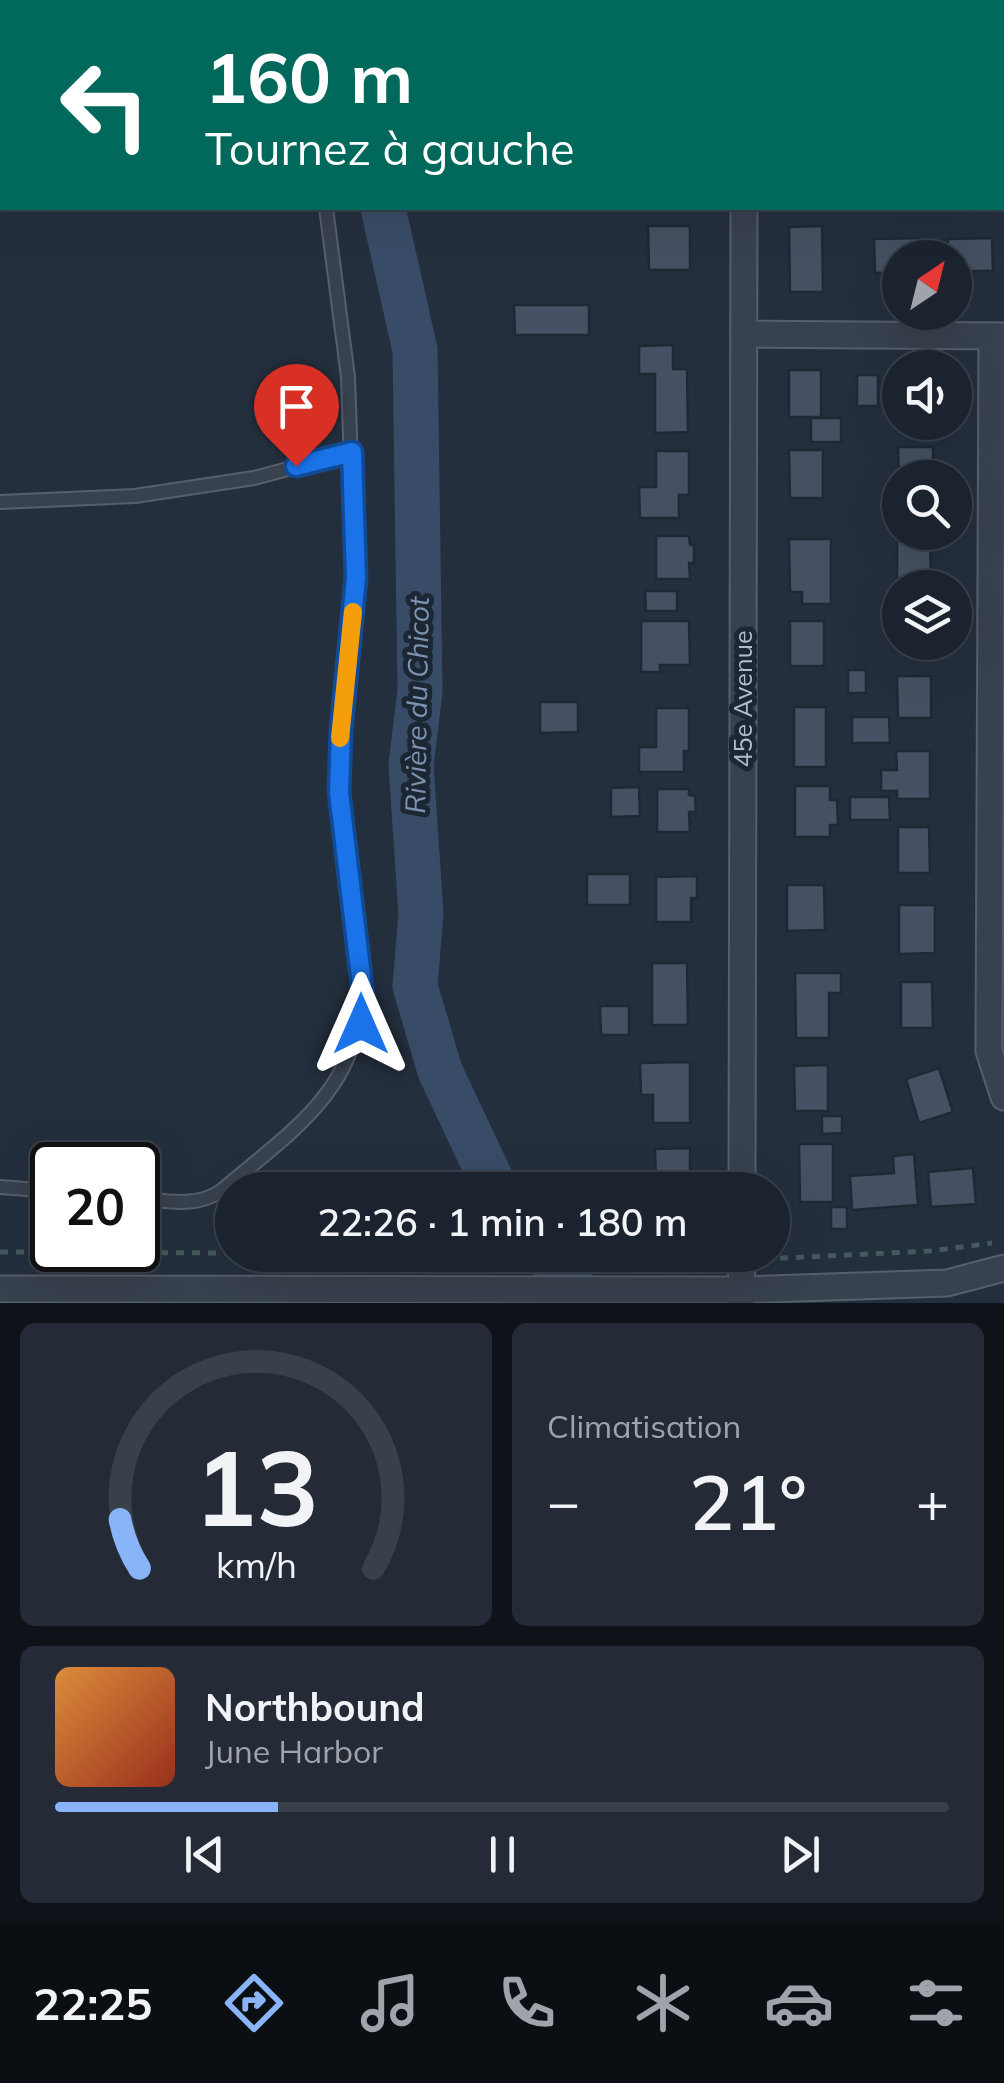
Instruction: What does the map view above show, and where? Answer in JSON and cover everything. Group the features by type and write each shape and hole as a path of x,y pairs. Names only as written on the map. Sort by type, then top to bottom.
{"street":[{"name":"45e Avenue","path":"742,1172 744,210"},
{"path":"744,334 998,336 997,892 989,1050 1004,1097"},
{"path":"0,1289 528,1296 606,1292 741,1297 946,1283 1004,1268"},
{"path":"741,1297 748,1272"}],"lane":[{"path":"160,1200 190,1202 210,1198 220,1191 322,1101 340,1076 361,1024 363,994 339,792 356,578 352,452 348,377 326,210"},
{"path":"0,502 154,493 254,478 352,452"},
{"path":"0,1187 30,1189"}],"path":[{"path":"790,1256 930,1251 1004,1242"},
{"path":"0,1252 215,1253"}],"building":[{"path":"648,226 690,226 690,270 649,270"},
{"path":"822,226 823,292 790,292 789,227"},
{"path":"992,238 993,271 972,271 972,240 948,239"},
{"path":"874,239 920,240 882,240 882,273 875,273"},
{"path":"514,305 589,305 589,335 515,335"},
{"path":"673,345 673,369 687,369 688,432 655,433 655,374 639,374 639,346"},
{"path":"789,370 821,370 821,417 789,417"},
{"path":"857,375 878,375 878,406 857,406"},
{"path":"811,418 841,418 841,442 811,442"},
{"path":"898,447 933,447 933,460 898,460"},
{"path":"789,450 823,450 823,498 790,498"},
{"path":"656,451 689,451 689,495 679,495 679,518 640,518 639,487 656,487"},
{"path":"656,536 689,536 690,545 694,545 690,579 656,579"},
{"path":"789,539 831,539 831,604 802,604 802,592 790,592"},
{"path":"897,550 930,550 931,570 897,570"},
{"path":"645,591 677,591 677,611 646,611"},
{"path":"641,621 689,621 690,665 660,665 660,672 641,672"},
{"path":"790,621 824,621 824,666 790,666"},
{"path":"848,670 866,670 866,693 848,693"},
{"path":"897,676 931,676 931,718 898,718"},
{"path":"540,702 578,702 578,732 540,733"},
{"path":"794,707 826,707 826,767 794,767"},
{"path":"656,708 689,708 689,751 684,751 684,772 639,772 639,747 656,747"},
{"path":"852,717 889,717 890,743 852,743"},
{"path":"896,751 930,751 930,799 897,799 897,791 881,791 881,770 897,770"},
{"path":"795,786 830,786 830,800 837,800 838,825 830,825 830,837 795,837"},
{"path":"639,787 640,816 611,817 611,788"},
{"path":"657,789 689,789 689,795 695,796 696,812 689,812 690,832 657,832"},
{"path":"850,797 889,797 890,820 850,820"},
{"path":"898,827 929,827 930,873 898,873"},
{"path":"587,874 630,874 630,905 587,905"},
{"path":"697,876 697,898 691,898 691,922 656,922 656,877"},
{"path":"787,885 824,885 825,930 787,931"},
{"path":"899,905 935,905 935,953 899,954"},
{"path":"652,963 687,963 688,1025 652,1025"},
{"path":"795,973 841,973 841,993 829,993 829,1038 796,1038"},
{"path":"901,982 932,982 933,1028 901,1028"},
{"path":"600,1006 629,1006 629,1035 601,1035"},
{"path":"690,1062 690,1123 653,1123 653,1095 641,1095 640,1063"},
{"path":"828,1065 828,1111 795,1111 794,1066"},
{"path":"939,1068 953,1112 919,1123 906,1079"},
{"path":"822,1116 842,1116 842,1133 822,1134"},
{"path":"799,1144 833,1144 833,1202 800,1202"},
{"path":"690,1148 690,1172 656,1172 655,1149"},
{"path":"914,1154 918,1205 852,1210 850,1176 894,1173 893,1156"},
{"path":"973,1168 976,1204 931,1207 928,1172"},
{"path":"831,1207 847,1207 847,1229 831,1229"}],"waterway":[{"name":"Rivière du Chicot","path":"383,210 415,350 420,691 411,765 421,914 415,986 440,1071 488,1172"},
{"name":"Rivière du Chicot","path":"561,1272 587,1303"}],"slow traffic":[{"path":"340,738 353,612"}],"route":[{"path":"296,466 352,452 356,578 339,792 363,994 361,1024"}]}
